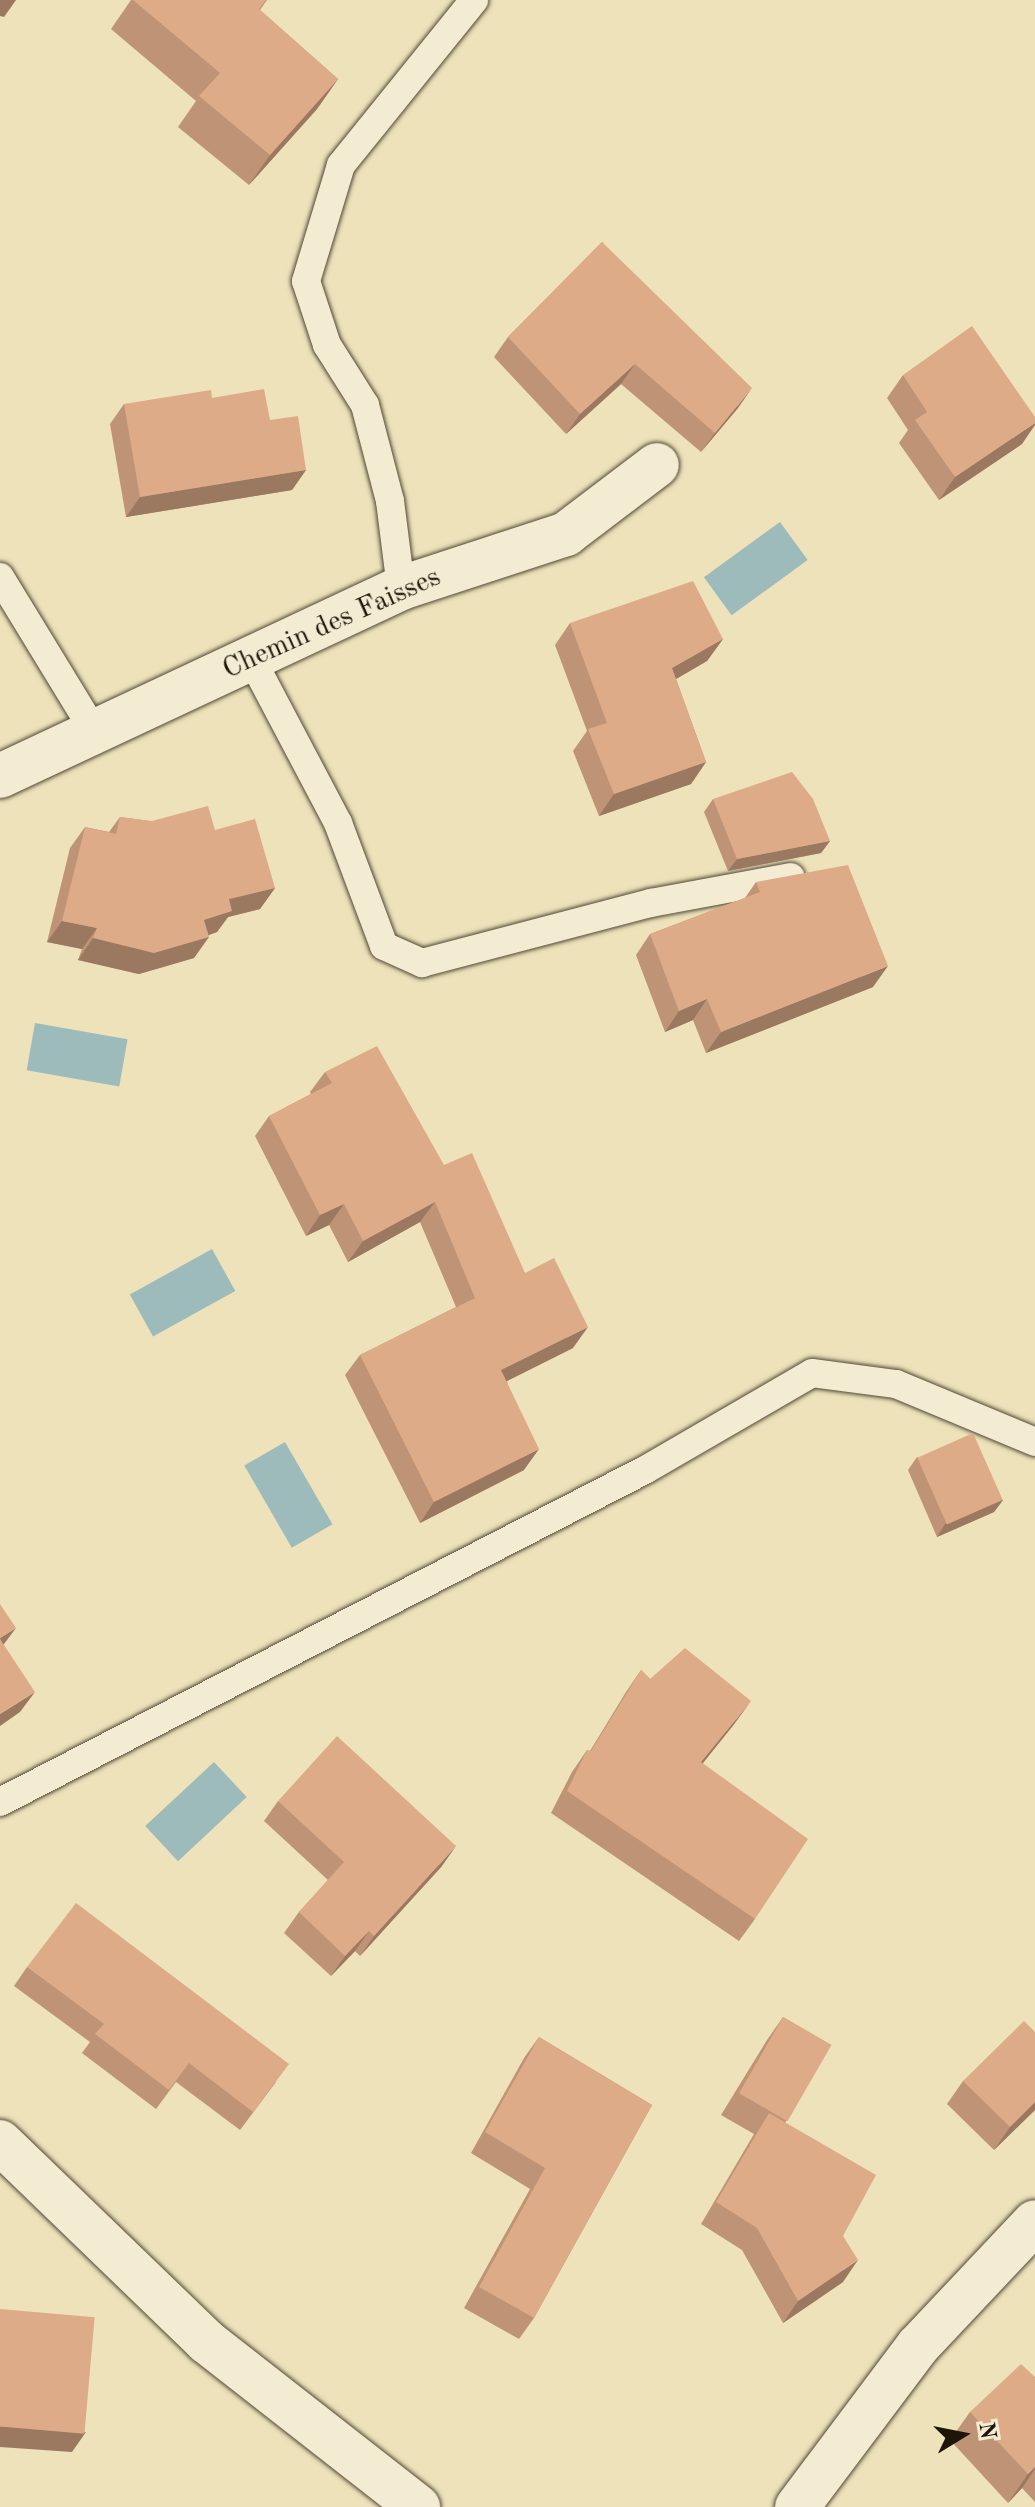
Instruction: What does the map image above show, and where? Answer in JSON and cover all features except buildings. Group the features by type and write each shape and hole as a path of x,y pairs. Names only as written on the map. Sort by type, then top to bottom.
{"street":[{"name":"Chemin des Faisses","path":"0,776 401,588 566,534 657,465"},
{"path":"0,2142 207,2342 418,2507"},
{"path":"797,2507 918,2346 1035,2222"}],"lane":[{"path":"401,588 390,501 365,405 327,345 306,281 341,165 474,0"},
{"path":"0,577 94,731"},
{"path":"251,658 338,823 384,946 422,963 651,903 816,872"},
{"path":"0,1802 645,1470 812,1373 896,1384 1035,1442"}],"water":[{"path":"780,522 808,560 732,615 704,577"},
{"path":"35,1023 128,1039 119,1087 27,1070"},
{"path":"212,1249 235,1291 153,1337 130,1295"},
{"path":"285,1442 332,1524 292,1548 244,1466"},
{"path":"214,1762 247,1797 178,1861 145,1826"}]}
